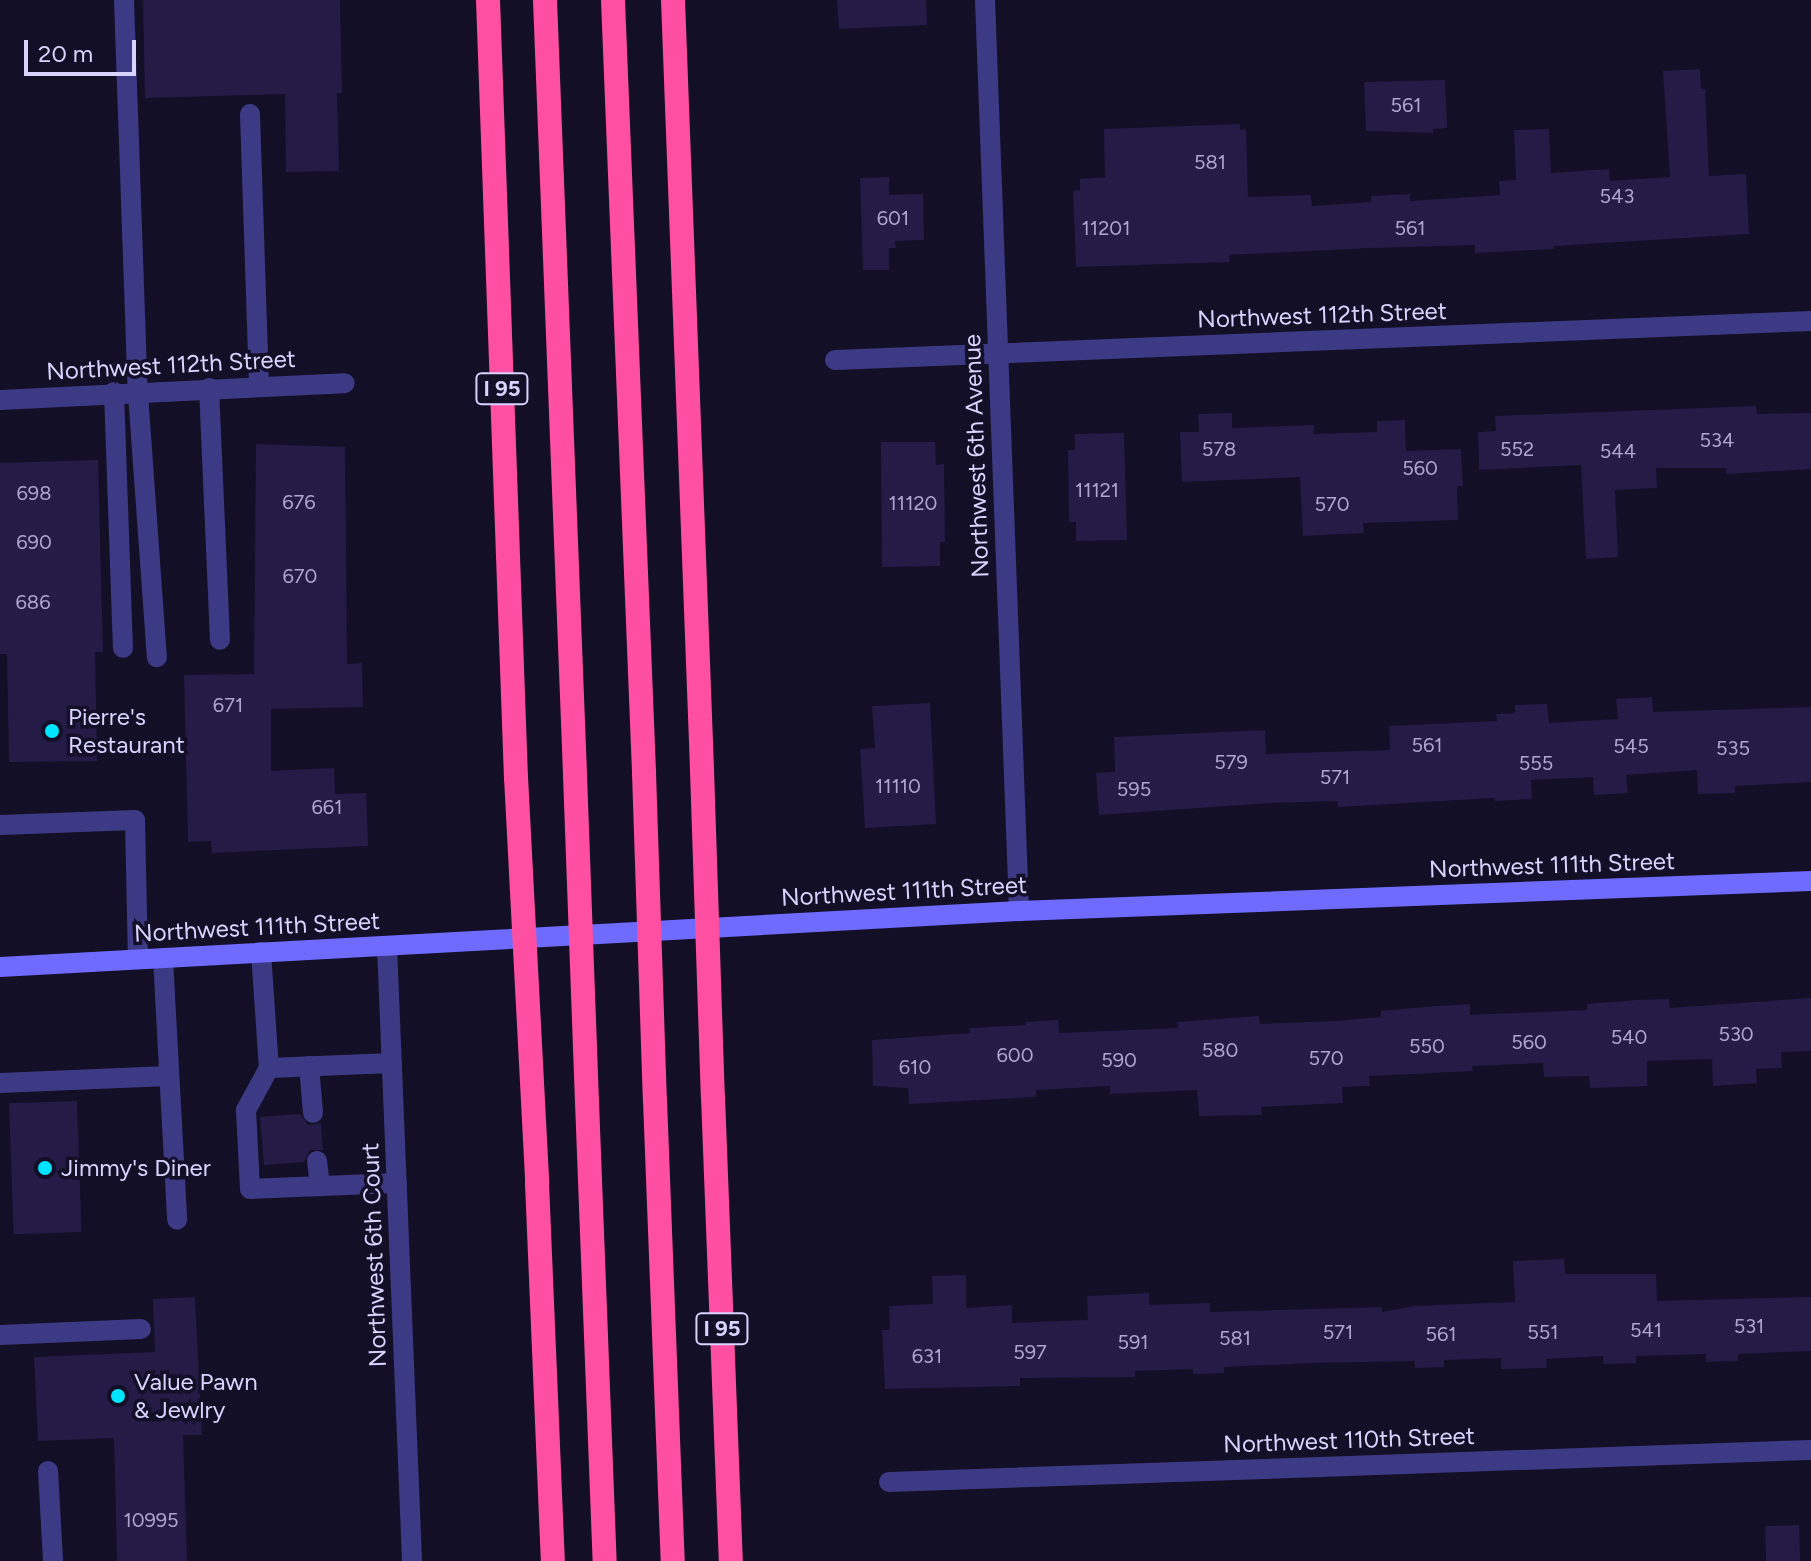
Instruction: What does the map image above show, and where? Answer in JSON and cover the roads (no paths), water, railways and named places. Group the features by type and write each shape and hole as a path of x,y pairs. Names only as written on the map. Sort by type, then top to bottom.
{"highway":[{"name":"I 95","path":"488,0 516,777 553,1561"},
{"path":"545,0 605,1561"},
{"path":"613,0 673,1561"},
{"name":"I 95","path":"673,0 731,1561"}],"street":[{"path":"124,0 138,394 157,657"},
{"name":"Northwest 6th Avenue","path":"985,0 1019,911"},
{"path":"250,114 259,387"},
{"name":"Northwest 112th Street","path":"835,360 1811,321"},
{"name":"Northwest 112th Street","path":"0,400 345,383"},
{"path":"209,388 220,640"},
{"path":"114,392 123,648"},
{"path":"0,825 135,820 138,959"},
{"name":"Northwest 111th Street","path":"0,967 1019,911 1811,881"},
{"name":"Northwest 6th Court","path":"387,946 412,1561"},
{"path":"261,952 269,1068 246,1110 250,1189 397,1183"},
{"path":"163,958 177,1220"},
{"path":"269,1068 392,1063"},
{"path":"309,1066 313,1113"},
{"path":"0,1083 168,1076"},
{"path":"317,1161 320,1186"},
{"path":"0,1335 141,1329"},
{"name":"Northwest 110th Street","path":"889,1482 1811,1450"},
{"path":"48,1471 53,1561"}],"place":[{"name":"Pierre's Restaurant","path":"52,731"},
{"name":"Jimmy's Diner","path":"45,1168"},
{"name":"Value Pawn & Jewlry","path":"118,1396"}]}
